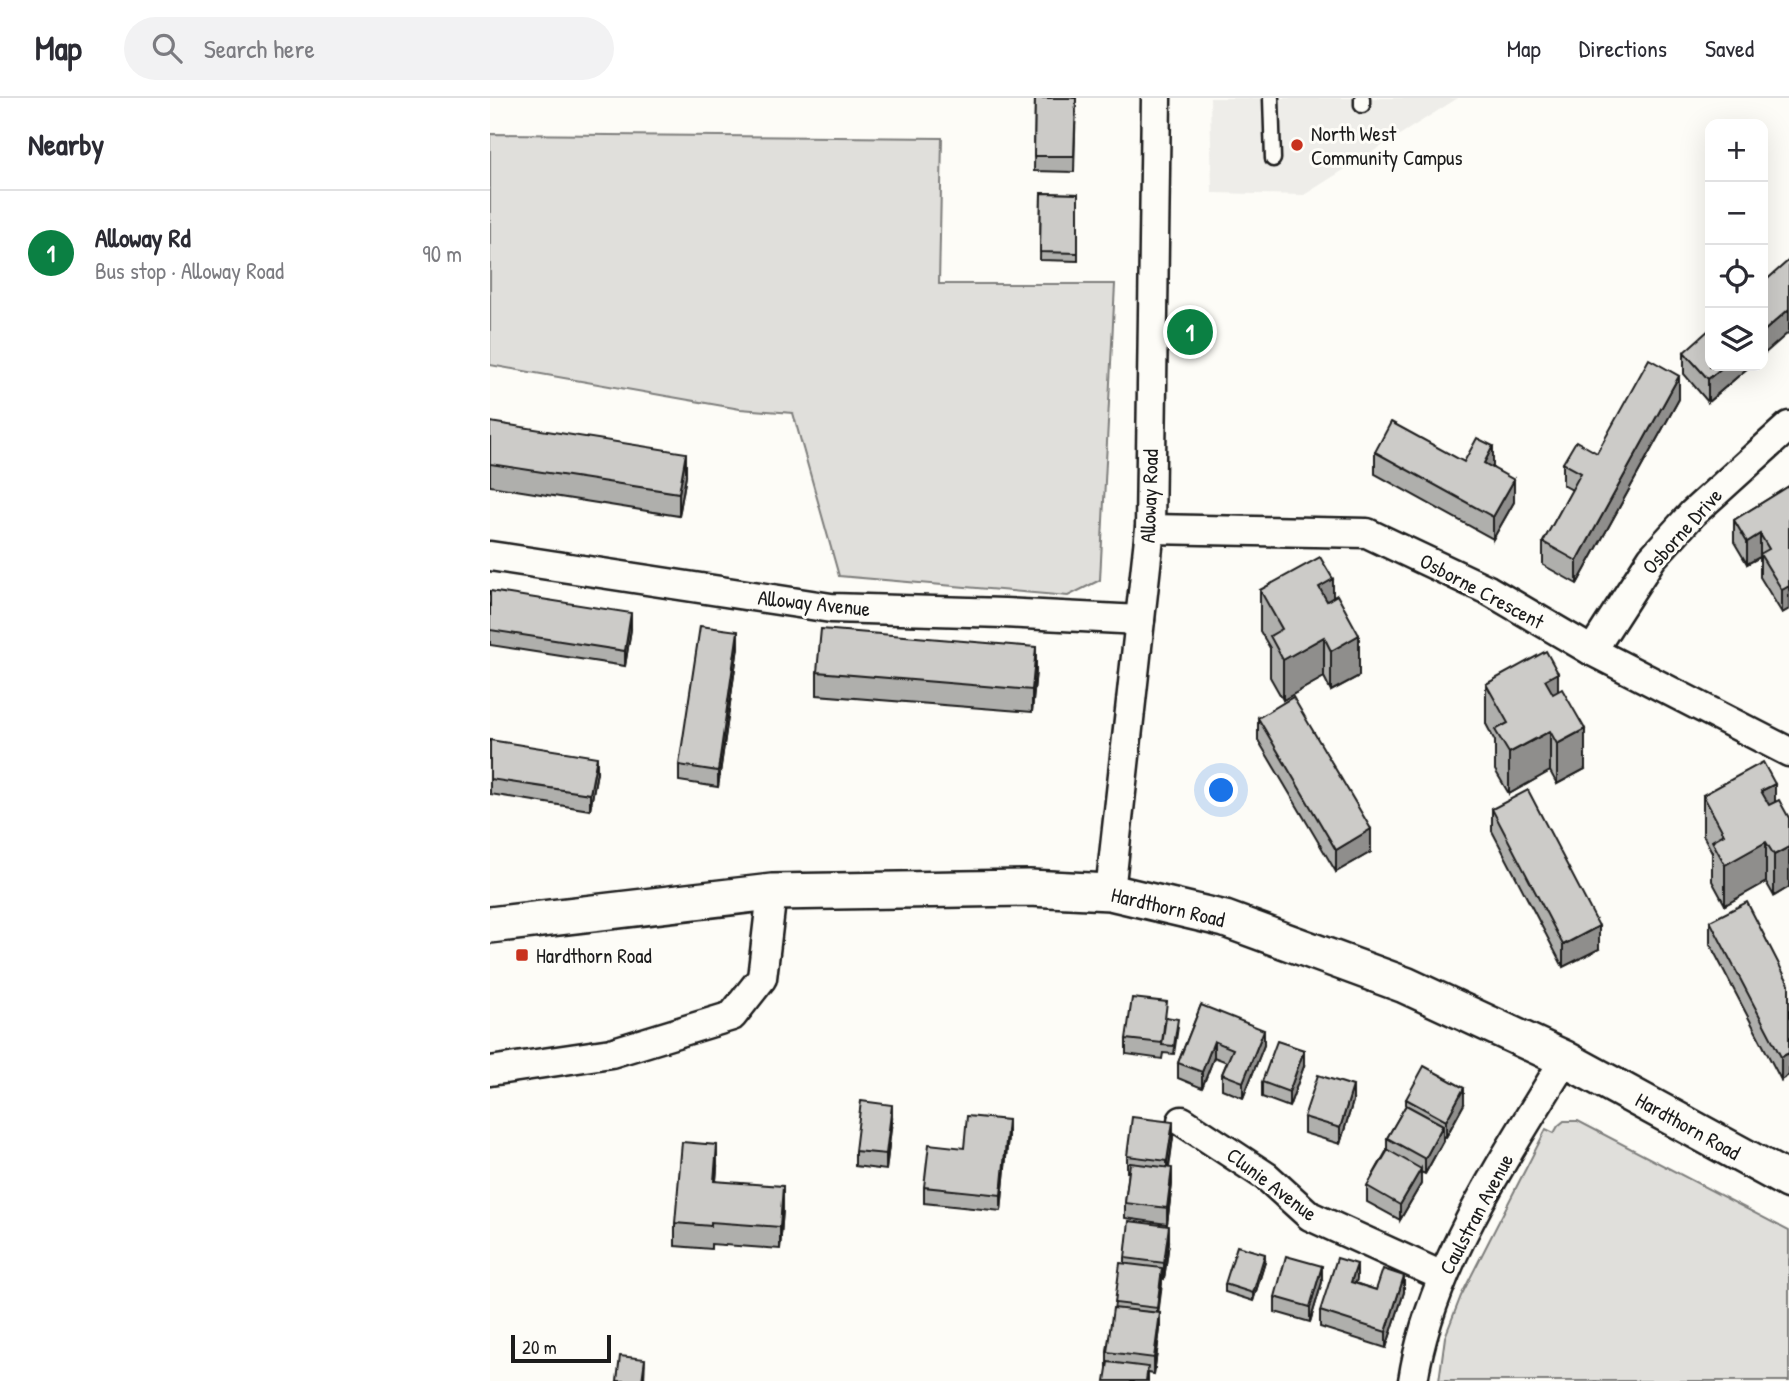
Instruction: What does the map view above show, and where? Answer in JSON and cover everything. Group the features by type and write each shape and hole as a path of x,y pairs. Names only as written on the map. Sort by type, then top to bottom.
{"street":[{"name":"Alloway Road","path":"1110,892 1150,529 1156,98"},
{"name":"Osborne Drive","path":"1592,651 1652,558 1693,513 1789,426"},
{"name":"Osborne Crescent","path":"1150,529 1367,533 1488,590 1592,651 1789,752"},
{"name":"Alloway Avenue","path":"490,556 831,608 1140,620"},
{"name":"Hardthorn Road","path":"490,925 772,892 1028,888 1110,892 1238,923 1405,985 1565,1059 1789,1181"},
{"path":"490,1070 611,1053 732,1016 762,978 772,892"},
{"name":"Caulstran Avenue","path":"1413,1381 1418,1347 1442,1276 1503,1161 1565,1059"},
{"name":"Clunie Avenue","path":"1182,1121 1267,1177 1310,1216 1442,1276"}],"lane":[{"path":"1271,98 1273,159"}],"shaded area":[{"name":"North West Community Campus","path":"1210,98 1458,98 1304,195 1212,193"},
{"path":"490,134 942,138 939,284 1115,284 1100,580 1068,596 839,576 793,413 740,409 490,365"},
{"path":"1564,1121 1578,1121 1789,1231 1789,1381 1439,1381 1445,1337 1461,1296 1546,1129 1554,1133"}],"building":[{"path":"1035,98 1076,98 1074,156 1034,156"},
{"path":"1041,193 1078,194 1078,253 1040,252"},
{"path":"1789,260 1789,309 1768,328 1768,308 1768,279"},
{"path":"1705,333 1705,371 1718,371 1708,379 1684,352"},
{"path":"1649,359 1679,376 1577,561 1543,542 1581,473 1563,463 1576,441 1597,453"},
{"path":"490,422 686,453 679,493 490,464"},
{"path":"1391,422 1464,462 1477,438 1493,446 1484,463 1514,480 1493,517 1375,452"},
{"path":"1789,486 1789,586 1782,590 1760,554 1769,549 1760,534 1747,542 1734,520"},
{"path":"1320,557 1333,579 1319,587 1327,601 1337,595 1359,635 1331,651 1324,637 1283,660 1270,636 1282,629 1260,590"},
{"path":"490,591 631,613 625,651 490,630"},
{"path":"700,626 738,631 718,771 679,765"},
{"path":"821,629 1036,647 1032,690 817,672"},
{"path":"1546,651 1558,673 1545,680 1553,694 1562,689 1585,729 1557,744 1550,731 1509,753 1495,730 1508,723 1486,684"},
{"path":"1293,697 1371,829 1336,850 1258,718"},
{"path":"490,740 597,757 590,794 490,779"},
{"path":"1763,762 1775,784 1761,791 1769,805 1779,800 1789,818 1789,847 1774,855 1766,842 1725,865 1712,841 1724,834 1703,795"},
{"path":"1528,790 1599,926 1563,945 1492,809"},
{"path":"1747,902 1789,984 1789,1053 1781,1057 1710,921"},
{"path":"1132,998 1167,1002 1162,1043 1126,1039"},
{"path":"1201,1005 1264,1030 1243,1082 1222,1074 1233,1049 1214,1041 1202,1072 1178,1063"},
{"path":"1166,1017 1178,1019 1174,1046 1162,1045"},
{"path":"1277,1041 1304,1050 1289,1092 1262,1082"},
{"path":"1424,1066 1464,1088 1446,1121 1406,1099"},
{"path":"1318,1075 1353,1086 1340,1128 1304,1117"},
{"path":"861,1101 892,1105 886,1154 855,1151"},
{"path":"1406,1105 1443,1125 1425,1159 1387,1138"},
{"path":"967,1116 1008,1120 1001,1195 924,1187 929,1144 964,1148"},
{"path":"1132,1117 1173,1122 1167,1161 1127,1156"},
{"path":"682,1142 717,1145 714,1181 783,1186 780,1227 711,1222 711,1226 675,1223"},
{"path":"1388,1150 1421,1169 1400,1205 1367,1186"},
{"path":"1130,1163 1172,1168 1167,1208 1125,1203"},
{"path":"1129,1221 1169,1226 1164,1263 1125,1258"},
{"path":"1237,1246 1265,1254 1253,1293 1225,1284"},
{"path":"1286,1256 1322,1266 1310,1307 1275,1297"},
{"path":"1337,1258 1357,1264 1351,1282 1376,1290 1383,1269 1404,1276 1386,1332 1320,1311"},
{"path":"1120,1263 1162,1268 1157,1308 1115,1303"},
{"path":"1113,1308 1160,1313 1154,1358 1107,1352"},
{"path":"620,1356 645,1359 642,1381 617,1381"},
{"path":"1108,1362 1148,1367 1146,1381 1105,1381"}],"place":[{"name":"North West Community Campus","path":"1297,145"},
{"name":"Alloway Rd","path":"1190,332"},
{"name":"Hardthorn Road","path":"522,955"}]}
